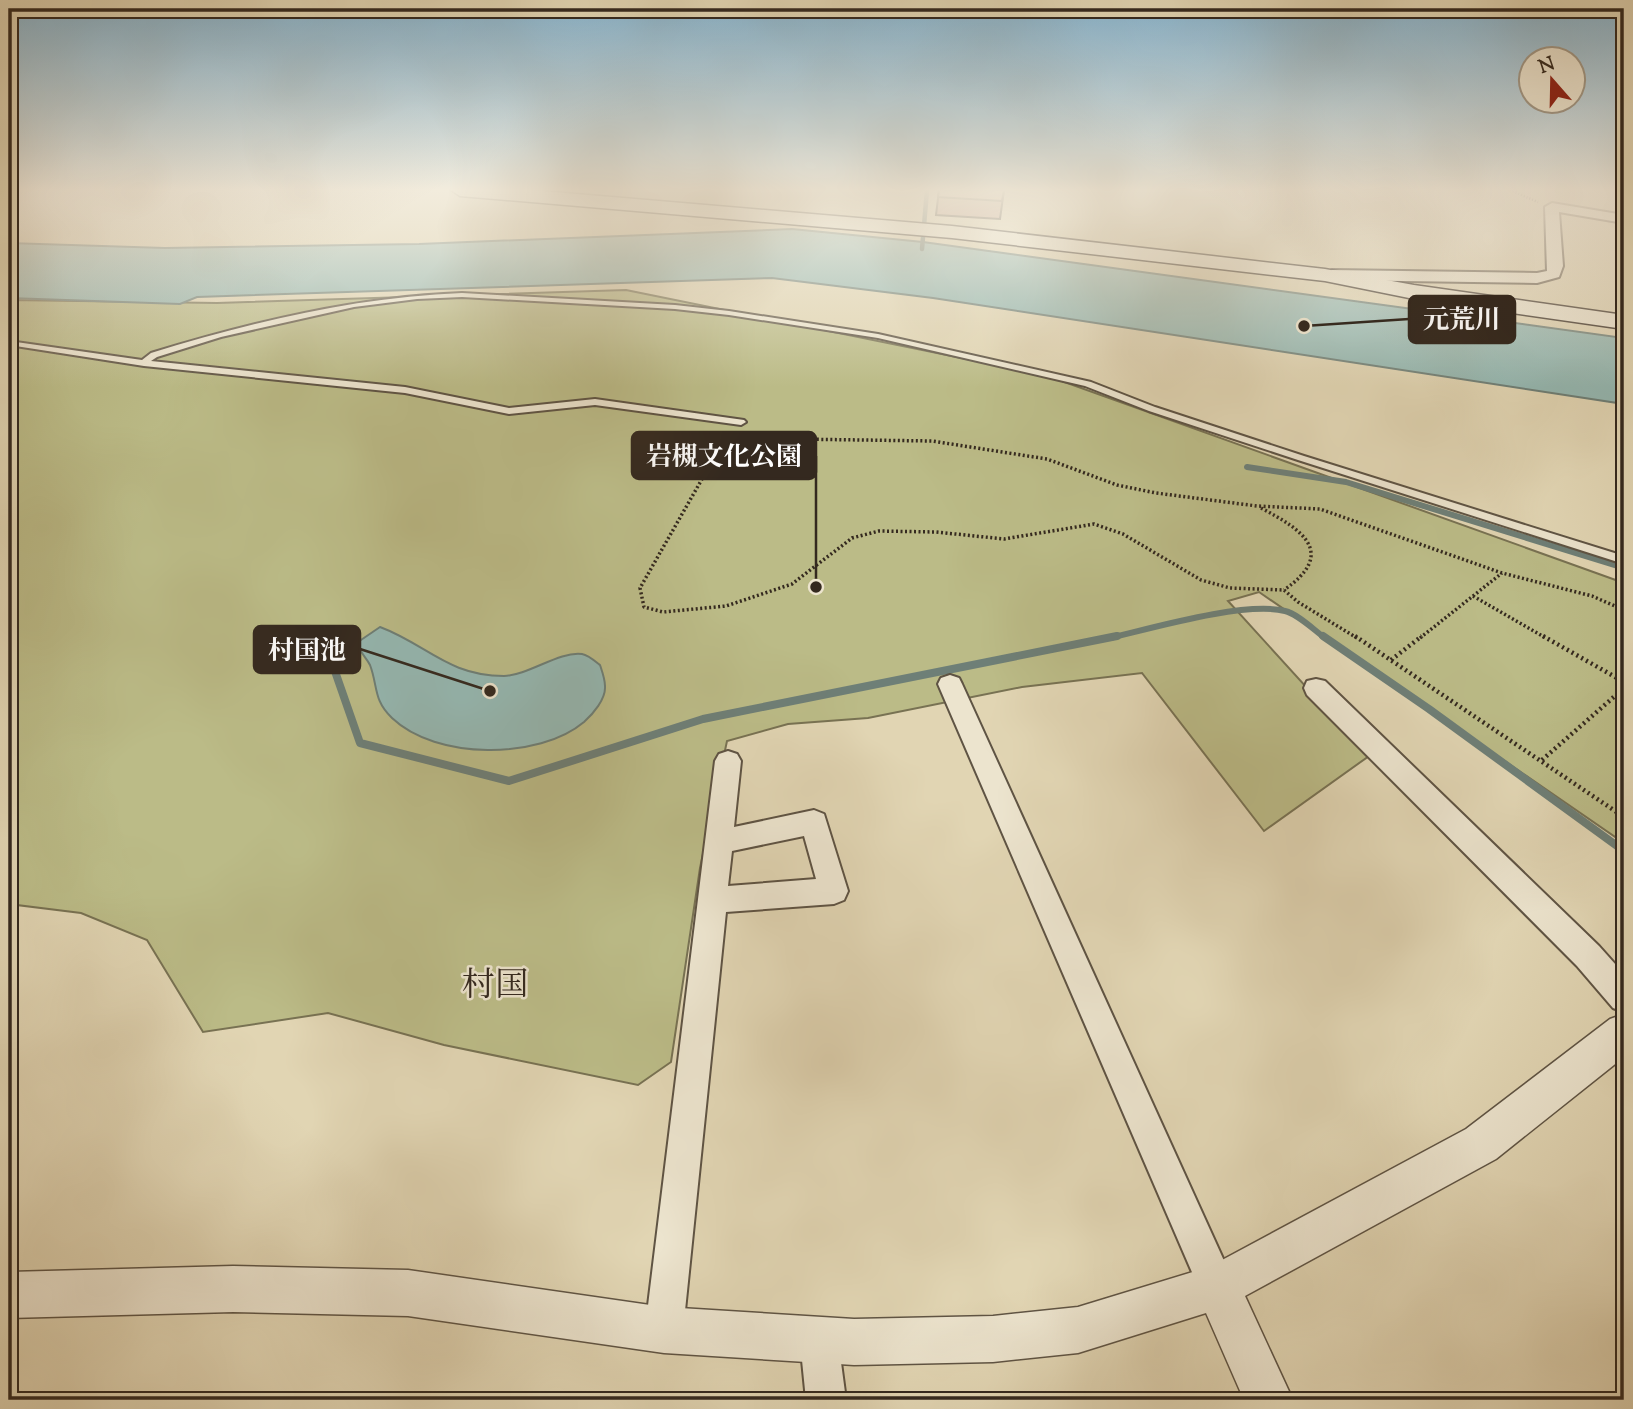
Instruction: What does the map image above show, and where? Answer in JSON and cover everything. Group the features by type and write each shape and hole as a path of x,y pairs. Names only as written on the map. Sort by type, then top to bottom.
{"main road":[{"path":"1158,256 1325,275 1415,292 1624,322"}],"street":[{"path":"1325,275 1537,278 1554,274 1555,256"},
{"path":"950,684 1269,1400"},
{"path":"1317,688 1588,956 1624,997"},
{"path":"664,1330 727,761"},
{"path":"710,900 834,891 814,822 718,842"},
{"path":"9,1295 233,1289 408,1293 664,1330 854,1342 993,1339 1078,1330 1217,1287 1481,1144 1624,1033"},
{"path":"819,1340 826,1400"}],"lane":[{"path":"144,363 154,355 219,335 354,305 417,296 462,295 675,307 729,313 878,336 1088,384 1264,445 1624,560"},
{"path":"9,343 144,363 405,390 509,411 596,402 741,422"}],"path":[{"path":"1257,506 1292,524 1308,542 1312,564 1303,580 1284,590 1230,588 1201,580 1123,534 1094,524 1004,539 936,532 879,531 852,538 792,584 726,606 663,612 644,607 640,588 710,465 735,464 768,456 793,439 885,438 932,441 1047,459 1117,485 1156,493 1257,506 1320,509 1502,573 1592,596 1624,610"},
{"path":"1391,660 1502,573"},
{"path":"1284,590 1298,602 1391,660 1624,817"},
{"path":"1474,596 1624,682"},
{"path":"1542,760 1624,688"}],"green space":[{"path":"626,290 1045,375 1624,583 1624,843 1259,592 1228,601 1369,756 1264,831 1142,673 1022,687 868,718 788,724 727,741 700,868 671,1062 638,1085 444,1045 328,1013 203,1032 147,940 81,913 9,904 9,300 217,303"}],"water":[{"path":"9,256 1023,256 1624,338 1624,404 933,298 772,278 197,297 180,304 9,298"},
{"path":"380,627 452,665 484,675 514,675 564,656 584,655 600,665 605,691 595,711 584,722 565,734 541,743 515,749 488,750 460,748 434,742 411,732 392,718 382,705 370,665 358,645 358,642"}],"waterway":[{"path":"1247,467 1346,482 1624,568"},
{"path":"1110,638 1198,617 1268,609 1290,613 1325,638"},
{"path":"330,657 360,743 509,781 703,719 1117,636"},
{"path":"1323,636 1429,709 1624,851"}],"place":[{"name":"元荒川","path":"1304,326"},
{"name":"岩槻文化公園","path":"816,587"},
{"name":"村国池","path":"490,691"}],"district":[{"name":"村国","path":"495,983"}]}
